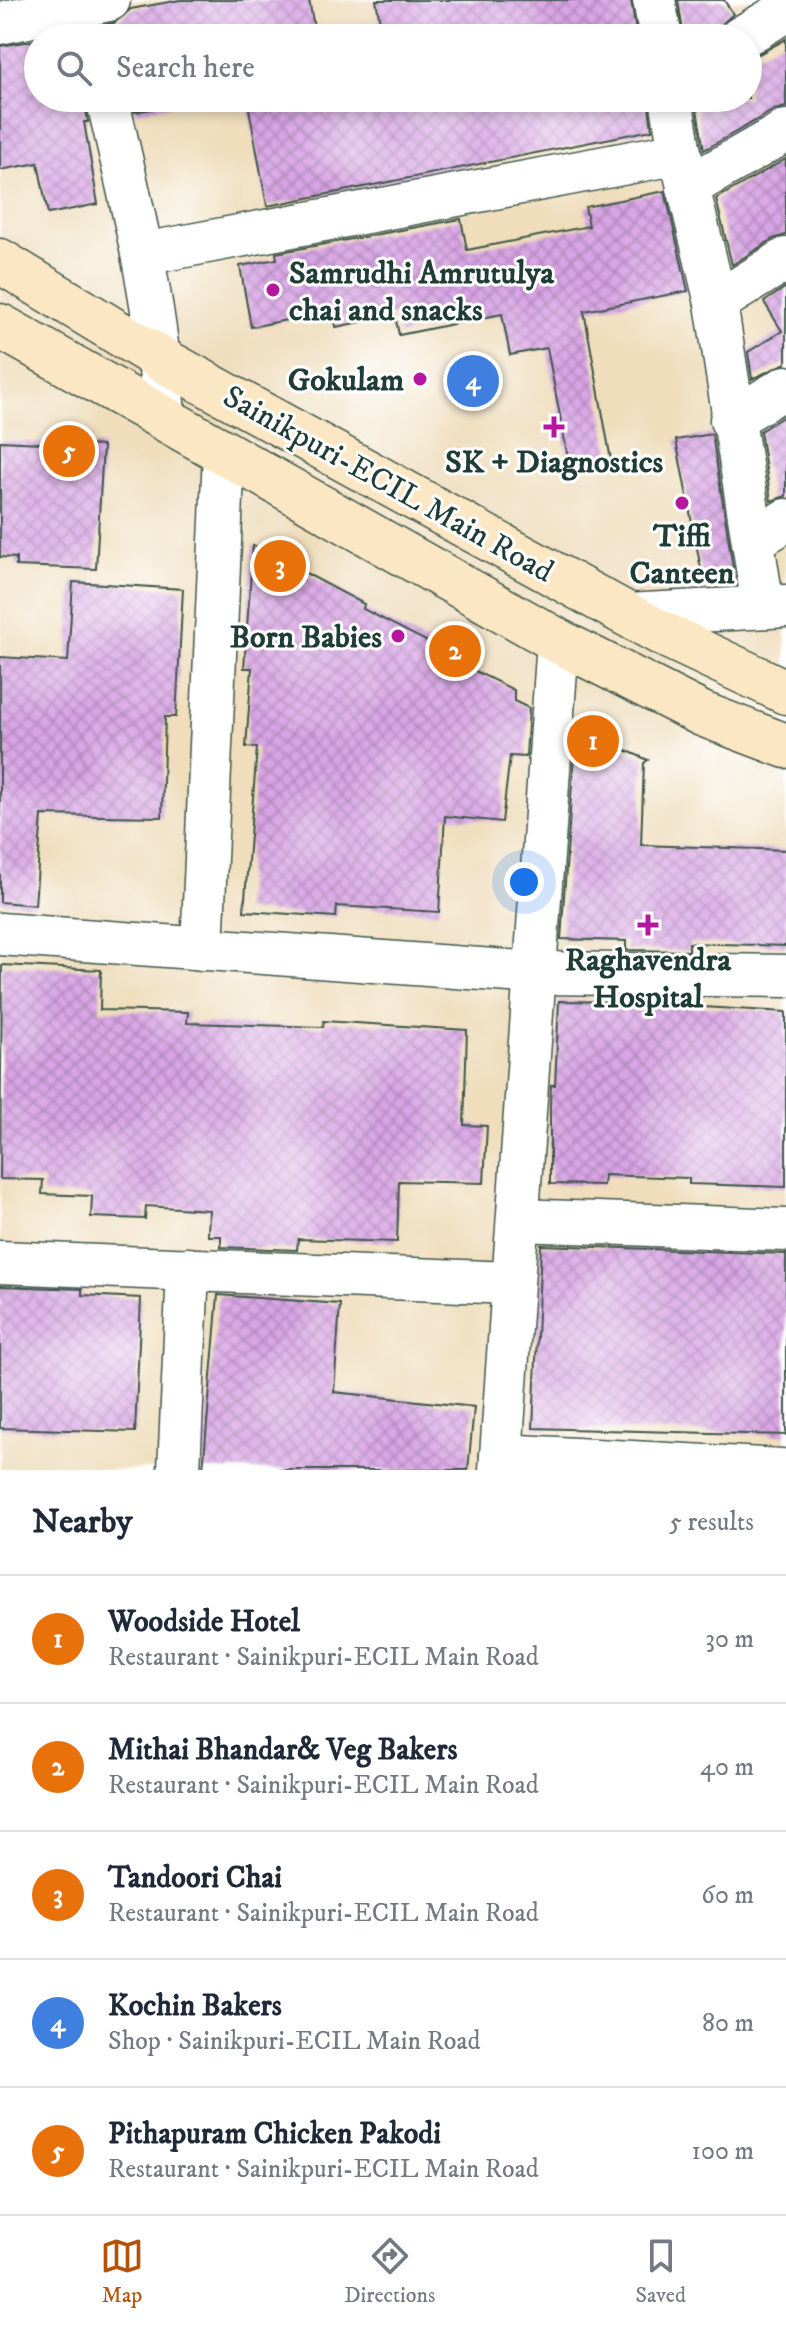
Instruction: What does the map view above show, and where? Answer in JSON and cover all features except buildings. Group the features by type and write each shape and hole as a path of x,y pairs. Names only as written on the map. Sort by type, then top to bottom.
{"main road":[{"name":"Sainikpuri-ECIL Main Road","path":"0,261 161,359 628,615 786,692"},
{"name":"Sainikpuri-ECIL Main Road","path":"0,326 558,641 702,714 786,746"}],"street":[{"path":"654,0 658,24"},
{"path":"0,23 93,11"},
{"path":"762,25 786,11"},
{"path":"110,112 143,254 161,359 164,418"},
{"path":"628,615 774,606 769,531 731,420 716,303 674,112"},
{"path":"143,254 684,170 786,131"},
{"path":"716,303 786,259"},
{"path":"731,420 786,387"},
{"path":"202,949 224,452"},
{"path":"558,641 537,973 511,1283 500,1462 758,1470"},
{"path":"0,934 537,973 786,976"},
{"path":"518,1220 786,1230"},
{"path":"0,1262 511,1283"},
{"path":"179,1470 188,1269"}],"place":[{"name":"Samrudhi Amrutulya chai and snacks","path":"273,290"},
{"name":"Gokulam","path":"420,379"},
{"name":"Kochin Bakers","path":"473,381"},
{"name":"SK + Diagnostics","path":"554,427"},
{"name":"Pithapuram Chicken Pakodi","path":"69,451"},
{"name":"Tiffi Canteen","path":"682,503"},
{"name":"Tandoori Chai","path":"280,566"},
{"name":"Born Babies","path":"398,636"},
{"name":"Mithai Bhandar& Veg Bakers","path":"455,651"},
{"name":"Woodside Hotel","path":"593,741"},
{"name":"Raghavendra Hospital","path":"648,925"}]}
